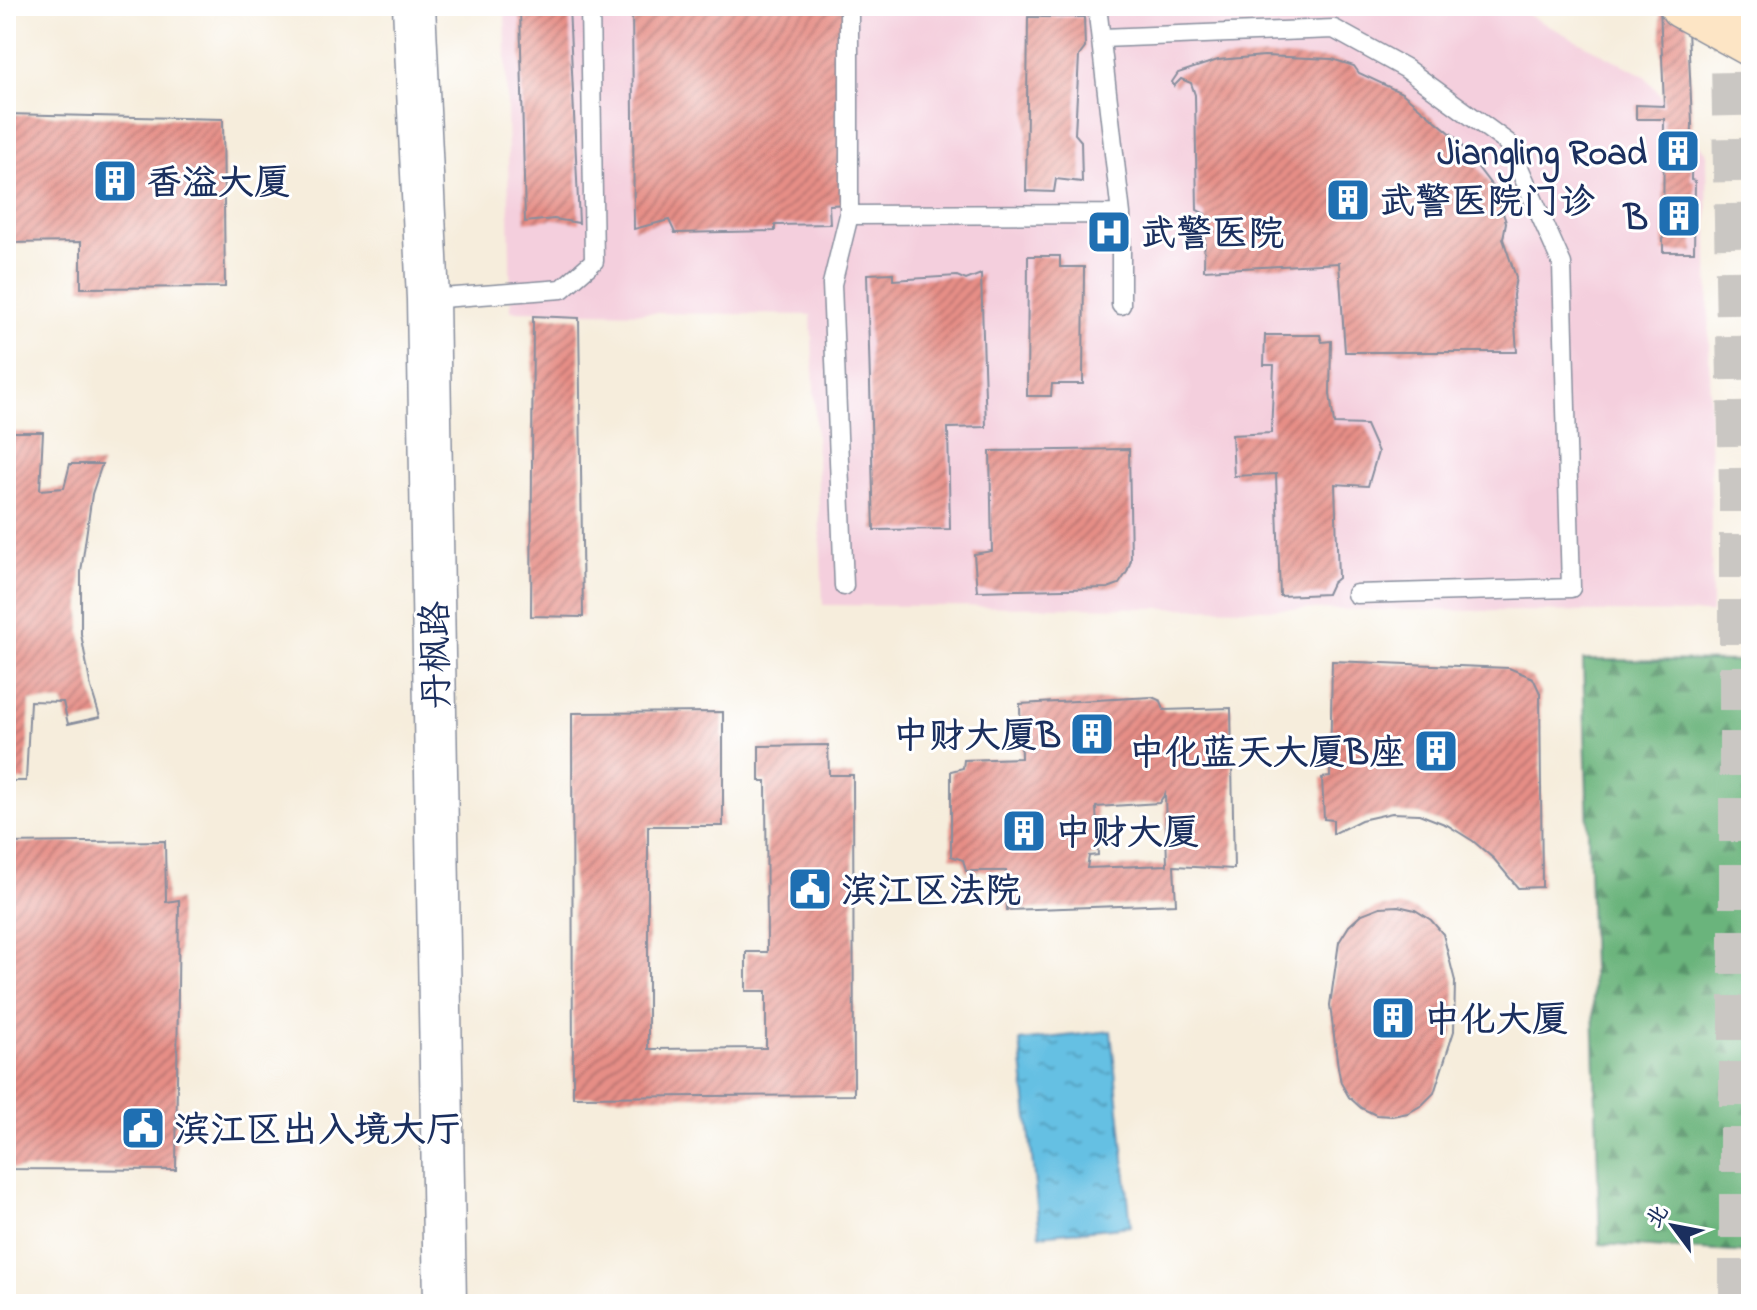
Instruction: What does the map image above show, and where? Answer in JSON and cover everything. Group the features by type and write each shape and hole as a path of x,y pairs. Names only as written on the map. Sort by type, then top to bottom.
{"main road":[{"path":"1682,6 1751,44"}],"street":[{"name":"丹枫路","path":"414,6 428,299 445,1304"}],"lane":[{"path":"428,299 562,289 594,261 590,6"},
{"path":"844,586 832,284 849,215 849,6"},
{"path":"1097,6 1121,214 1121,305"},
{"path":"1102,38 1334,29 1405,68 1508,143 1562,264 1571,588 1356,594"},
{"path":"849,215 1121,214"}],"shaded area":[{"name":"武警医院","path":"505,6 1511,6 1645,76 1707,153 1712,613 823,605 811,315 511,311"}],"green space":[{"path":"1583,660 1751,661 1751,1253 1600,1244"}],"water":[{"path":"1111,1031 1131,1226 1040,1235 1020,1041"}],"building":[{"path":"520,6 569,6 579,223 554,219 525,222"},
{"path":"632,6 845,6 850,204 829,205 830,224 775,225 775,231 675,233 669,220 634,229"},
{"name":"Jiangling Road","path":"1660,6 1687,6 1691,180 1695,181 1694,252 1663,252 1664,119 1636,119 1636,105 1664,106"},
{"path":"1719,6 1751,6 1751,21"},
{"path":"1028,17 1084,17 1085,48 1079,56 1075,134 1081,141 1082,182 1056,179 1054,192 1026,191"},
{"name":"武警医院门诊","path":"1264,56 1332,59 1354,66 1359,73 1402,93 1454,136 1495,190 1506,222 1503,239 1516,277 1513,295 1517,352 1345,352 1339,263 1204,270 1205,214 1197,210 1195,95 1191,83 1181,79 1174,86 1172,82 1178,73 1218,60"},
{"name":"香溢大厦","path":"6,114 223,119 225,287 81,288 81,242 6,243"},
{"path":"1028,256 1060,256 1060,267 1084,267 1083,384 1052,384 1051,396 1027,396"},
{"path":"893,273 893,280 957,276 966,280 981,274 986,427 948,428 950,529 874,530 867,274"},
{"path":"533,316 579,318 583,617 531,616"},
{"path":"1265,335 1320,335 1322,342 1331,341 1330,394 1334,424 1366,425 1378,452 1368,486 1335,484 1338,578 1327,594 1280,596 1276,474 1234,476 1232,435 1271,433 1274,365 1264,365"},
{"path":"6,432 43,432 40,490 64,488 70,464 102,464 92,494 81,572 81,634 100,717 68,724 63,702 30,701 26,781 6,781"},
{"path":"1129,449 1131,560 1119,584 1108,588 977,591 974,554 992,551 990,451"},
{"name":"中化蓝天大厦B座","path":"1332,661 1509,668 1533,678 1540,693 1542,887 1518,888 1494,859 1473,841 1447,825 1419,814 1392,813 1361,820 1333,834 1333,820 1324,819 1322,778 1330,777"},
{"path":"1152,697 1161,701 1164,710 1231,708 1234,869 1174,866 1176,904 1007,910 1006,871 966,871 963,860 951,856 951,771 963,768 964,760 1021,758 1020,704","holes":["1165,794 1167,865 1087,868 1089,856 1098,855 1096,807 1159,803"]},
{"name":"滨江区法院","path":"723,712 723,826 648,826 648,1049 766,1048 766,991 746,991 746,952 767,952 766,781 759,781 759,746 828,745 829,775 853,775 854,1095 573,1097 572,713"},
{"path":"165,841 166,902 179,900 176,1170 6,1169 6,843"},
{"name":"中化大厦","path":"1398,906 1415,910 1431,920 1443,934 1455,981 1454,1031 1434,1093 1408,1113 1376,1115 1361,1108 1349,1097 1341,1083 1330,1005 1339,942 1349,926 1362,914 1380,907"}],"tunnel":[{"path":"1732,6 1741,492 1741,1304"}],"place":[{"name":"Jiangling Road","path":"1678,151"},
{"name":"香溢大厦","path":"115,181"},
{"name":"武警医院门诊","path":"1348,200"},
{"name":"B","path":"1679,216"},
{"name":"武警医院","path":"1109,232"},
{"name":"中财大厦B","path":"1092,734"},
{"name":"中化蓝天大厦B座","path":"1436,751"},
{"name":"中财大厦","path":"1024,831"},
{"name":"滨江区法院","path":"810,889"},
{"name":"中化大厦","path":"1393,1018"},
{"name":"滨江区出入境大厅","path":"143,1128"}]}
